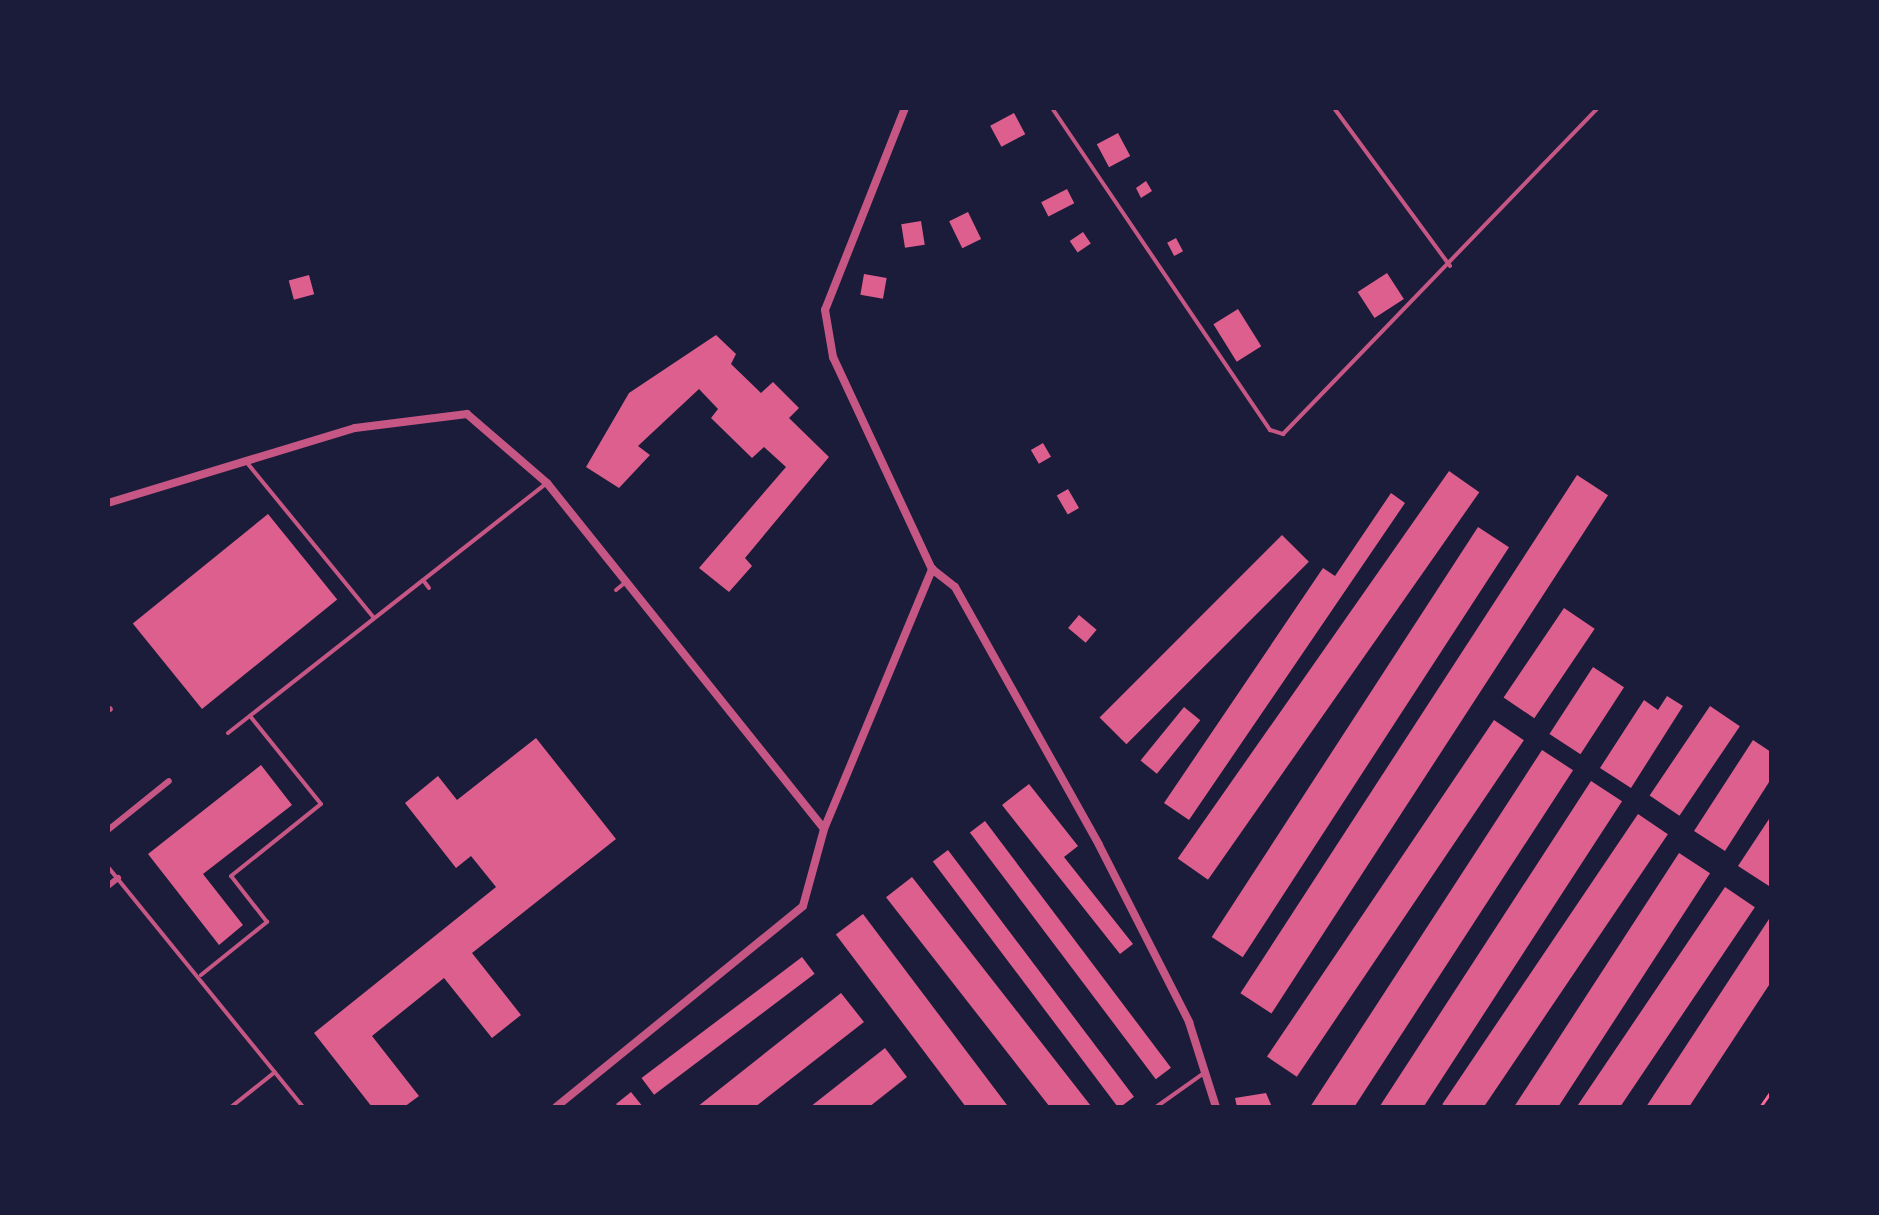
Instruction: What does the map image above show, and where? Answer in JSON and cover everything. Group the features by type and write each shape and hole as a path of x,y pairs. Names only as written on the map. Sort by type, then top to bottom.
{"street":[{"path":"905,108 825,310 833,357 932,569 955,587 1092,831 1189,1022 1216,1107"},
{"path":"108,503 248,464 355,428 467,414 547,483 824,829"},
{"path":"556,1107 803,906 824,829 932,569"},
{"path":"108,830 169,781"},
{"path":"108,886 118,878"}],"lane":[{"path":"1052,108 1270,430 1283,434 1450,266 1598,108"},
{"path":"1334,108 1450,266"},
{"path":"248,464 374,618"},
{"path":"228,733 547,483"},
{"path":"423,580 429,588"},
{"path":"616,590 628,581"},
{"path":"201,975 267,922 231,876 321,804 250,716"},
{"path":"108,867 201,975 303,1107"},
{"path":"1156,1107 1206,1071"},
{"path":"231,1107 275,1072"}],"path":[{"path":"1760,1107 1771,1091"}],"building":[{"path":"1014,113 1025,134 1001,147 990,126"},
{"path":"1118,133 1130,156 1109,167 1097,144"},
{"path":"1146,181 1152,191 1141,198 1136,188"},
{"path":"1067,189 1074,203 1048,216 1041,202"},
{"path":"968,212 981,239 962,248 949,221"},
{"path":"921,221 925,245 905,248 901,224"},
{"path":"1083,232 1091,244 1078,253 1070,241"},
{"path":"1176,238 1183,251 1174,256 1167,243"},
{"path":"1387,273 1404,299 1375,318 1358,292"},
{"path":"864,274 887,278 883,299 860,295"},
{"path":"309,275 314,294 294,300 289,280"},
{"path":"1238,309 1261,346 1237,362 1213,324"},
{"path":"716,335 736,354 731,364 761,393 773,382 799,408 789,418 829,457 745,558 752,566 729,592 699,568 786,467 764,447 752,458 711,418 718,409 699,389 638,446 650,455 619,488 586,467 629,393"},
{"path":"1043,443 1051,457 1039,464 1031,450"},
{"path":"1449,471 1479,492 1208,880 1178,858"},
{"path":"1577,475 1608,495 1271,1013 1240,993"},
{"path":"1068,489 1079,508 1068,515 1057,496"},
{"path":"1391,493 1405,503 1189,820 1164,803 1323,568 1335,576"},
{"path":"268,514 337,599 202,709 133,624"},
{"path":"1478,527 1509,547 1243,957 1212,937"},
{"path":"1282,535 1309,562 1126,744 1100,717"},
{"path":"1564,608 1595,629 1534,718 1504,698"},
{"path":"1079,615 1097,630 1086,643 1068,628"},
{"path":"1593,667 1624,687 1580,754 1549,734"},
{"path":"1667,696 1683,706 1631,788 1600,768 1644,700 1658,710"},
{"path":"1710,706 1740,726 1679,816 1650,796"},
{"path":"1184,707 1200,720 1157,774 1141,761"},
{"path":"1494,720 1524,740 1297,1077 1267,1057"},
{"path":"536,738 616,839 472,953 521,1015 492,1038 444,978 372,1036 419,1096 404,1107 372,1107 314,1033 496,887 471,856 456,868 405,803 438,776 457,800"},
{"path":"1753,740 1771,752 1771,779 1725,851 1694,831"},
{"path":"1542,750 1573,770 1354,1107 1310,1107"},
{"path":"261,765 292,805 203,874 243,925 219,945 148,854"},
{"path":"1591,781 1622,801 1423,1107 1379,1107"},
{"path":"1029,784 1078,846 1064,857 1133,944 1120,954 1002,805"},
{"path":"1638,814 1668,834 1484,1107 1446,1107 1442,1104"},
{"path":"1771,816 1771,883 1769,886 1738,866"},
{"path":"985,821 1171,1068 1156,1079 970,832"},
{"path":"948,850 1134,1097 1118,1107 933,861"},
{"path":"1679,853 1710,873 1558,1107 1514,1107"},
{"path":"912,877 1091,1106 1050,1107 886,897"},
{"path":"1725,887 1755,907 1620,1107 1578,1105"},
{"path":"863,914 1008,1107 966,1107 836,934"},
{"path":"1769,919 1771,982 1689,1107 1646,1107"},
{"path":"802,957 815,974 654,1095 641,1078"},
{"path":"841,993 864,1022 755,1107 697,1107"},
{"path":"885,1048 907,1077 869,1107 810,1107"},
{"path":"631,1092 643,1107 619,1107 616,1104"},
{"path":"1266,1093 1272,1107 1237,1107 1235,1098"}]}
